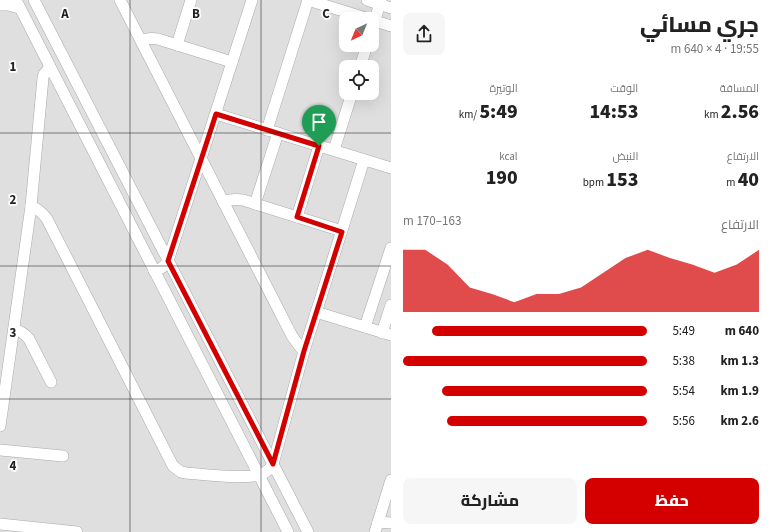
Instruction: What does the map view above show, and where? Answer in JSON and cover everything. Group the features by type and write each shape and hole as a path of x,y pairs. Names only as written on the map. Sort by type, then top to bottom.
{"street":[{"path":"34,0 308,532"},
{"path":"120,0 292,336 304,351"},
{"path":"176,45 191,0"},
{"path":"154,271 165,266 168,261 252,0"},
{"path":"255,204 308,0 343,12"},
{"path":"367,0 380,2 391,8"},
{"path":"376,12 380,2"},
{"path":"0,5 18,4 288,532"},
{"path":"379,23 391,26"},
{"path":"141,41 152,38 232,62"},
{"path":"42,52 57,44"},
{"path":"0,426 31,206 43,78 44,74 50,67"},
{"path":"334,150 350,100"},
{"path":"216,114 391,168"},
{"path":"297,217 319,146"},
{"path":"31,206 43,213 47,219 173,466 181,472 186,473 240,477 259,475 265,473 273,464 304,351 364,160"},
{"path":"223,202 236,199 342,232"},
{"path":"365,327 391,248"},
{"path":"316,312 387,334 391,306"},
{"path":"14,329 25,334 29,339 51,382"},
{"path":"0,450 63,456"},
{"path":"376,527 391,480"},
{"path":"376,527 391,523"},
{"path":"0,524 77,532"}],"shaded area":[{"path":"0,0 391,0 391,532 0,532"}],"route":[{"path":"216,114 319,146 297,217 342,232 304,351 273,464 168,261 216,114"}]}
